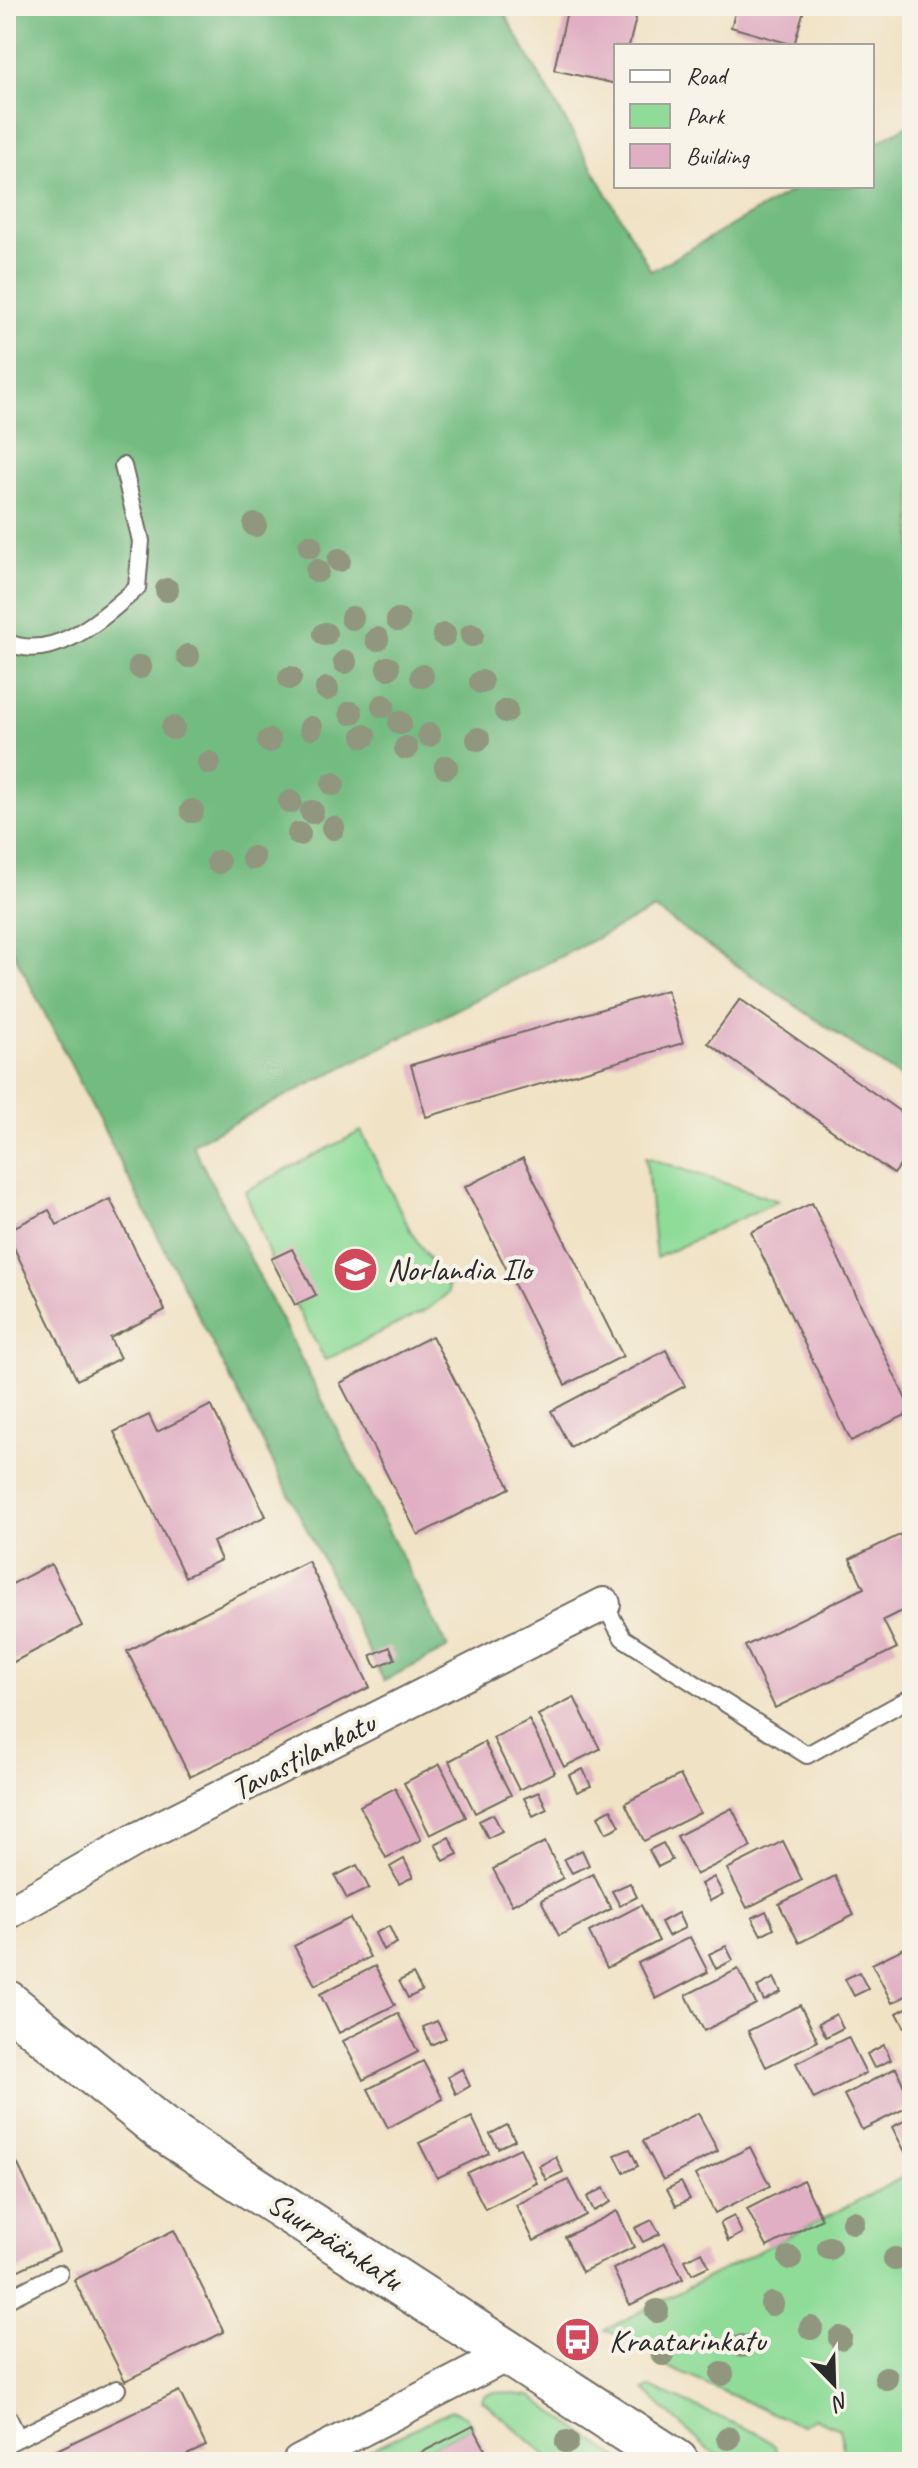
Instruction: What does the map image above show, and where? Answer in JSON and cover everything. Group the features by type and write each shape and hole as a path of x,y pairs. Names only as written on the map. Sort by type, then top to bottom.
{"street":[{"name":"Tavastilankatu","path":"6,1914 137,1839 604,1604"},
{"name":"Suurpäänkatu","path":"6,2002 161,2128 676,2462"},
{"path":"299,2462 509,2354"}],"lane":[{"path":"6,642 18,648 53,645 92,626 137,588 141,541 123,466"},
{"path":"604,1604 623,1638 807,1755 912,1697"},
{"path":"6,2300 59,2273"},
{"path":"6,2413 12,2441 117,2389"}],"green space":[{"path":"6,6 500,6 651,271 797,188 874,188 874,144 912,123 912,1085 654,909 192,1144 448,1648 384,1681 6,937"},
{"path":"361,1131 411,1232 448,1287 448,1293 428,1309 325,1360 271,1259 245,1191"},
{"path":"646,1157 778,1201 656,1258"},
{"path":"912,2173 912,2462 856,2462 844,2450 839,2429 814,2418 803,2425 795,2423 654,2361 654,2351 605,2330"},
{"path":"650,2387 759,2434 775,2446 779,2462 729,2462 705,2447 644,2390"},
{"path":"495,2392 531,2396 624,2462 554,2462 482,2400 484,2395"},
{"path":"451,2410 465,2416 473,2426 403,2462 346,2462"}],"building":[{"path":"568,6 639,6 630,44 614,44 614,84 554,70"},
{"path":"737,6 805,6 794,44 731,27"},
{"path":"667,990 683,1043 426,1117 411,1065"},
{"path":"740,999 912,1120 912,1148 894,1174 708,1043"},
{"path":"523,1158 623,1356 565,1385 465,1187"},
{"path":"110,1199 165,1310 110,1338 120,1358 77,1380 6,1231 49,1210 57,1225"},
{"path":"812,1203 912,1412 851,1441 751,1232"},
{"path":"292,1249 316,1295 295,1305 271,1259"},
{"path":"432,1336 510,1488 418,1535 340,1383"},
{"path":"666,1350 685,1386 570,1447 551,1411"},
{"path":"211,1405 266,1516 213,1542 221,1560 185,1577 114,1432 149,1415 157,1432"},
{"path":"912,1529 912,1606 883,1620 897,1648 775,1708 745,1646 864,1588 850,1559"},
{"path":"308,1561 370,1687 190,1777 127,1651"},
{"path":"51,1564 82,1626 6,1666 6,1587"},
{"path":"390,1647 395,1659 376,1667 371,1655"},
{"path":"574,1697 600,1749 564,1767 538,1715"},
{"path":"529,1720 555,1772 519,1790 493,1738"},
{"path":"484,1742 511,1795 475,1813 449,1761"},
{"path":"440,1764 466,1817 430,1835 404,1783"},
{"path":"583,1769 591,1786 577,1792 569,1775"},
{"path":"680,1775 700,1813 644,1841 625,1803"},
{"path":"395,1788 421,1840 386,1858 360,1806"},
{"path":"539,1792 547,1809 533,1816 524,1798"},
{"path":"732,1808 751,1847 696,1875 677,1836"},
{"path":"611,1809 620,1826 606,1833 598,1816"},
{"path":"493,1814 502,1831 488,1838 479,1821"},
{"path":"449,1837 458,1854 444,1861 435,1844"},
{"path":"783,1841 802,1880 747,1908 727,1869"},
{"path":"545,1842 563,1878 512,1905 493,1869"},
{"path":"663,1843 672,1860 658,1867 649,1850"},
{"path":"582,1850 589,1865 572,1873 564,1859"},
{"path":"404,1859 413,1877 399,1884 390,1867"},
{"path":"357,1865 369,1888 347,1899 335,1876"},
{"path":"593,1874 611,1909 559,1936 541,1900"},
{"path":"835,1876 854,1915 799,1943 779,1904"},
{"path":"714,1877 723,1894 710,1901 701,1884"},
{"path":"630,1883 637,1897 620,1906 612,1891"},
{"path":"641,1905 659,1941 607,1968 589,1932"},
{"path":"766,1911 774,1928 761,1935 752,1918"},
{"path":"678,1913 685,1928 668,1936 661,1922"},
{"path":"350,1918 370,1957 315,1985 294,1946"},
{"path":"389,1926 397,1943 383,1950 375,1933"},
{"path":"690,1937 708,1972 656,1999 638,1963"},
{"path":"912,1944 912,1993 892,2003 872,1964"},
{"path":"726,1946 733,1960 716,1969 709,1954"},
{"path":"375,1966 395,2005 339,2033 320,1994"},
{"path":"738,1969 756,2004 704,2031 686,1995"},
{"path":"859,1972 868,1989 854,1996 845,1979"},
{"path":"413,1974 422,1991 408,1998 399,1981"},
{"path":"774,1978 781,1992 764,2001 757,1987"},
{"path":"800,2005 818,2041 766,2067 748,2031"},
{"path":"910,2006 912,2027 906,2030 897,2013"},
{"path":"398,2013 418,2052 363,2080 343,2041"},
{"path":"836,2014 843,2028 826,2037 819,2023"},
{"path":"437,2021 446,2038 431,2045 423,2027"},
{"path":"848,2037 866,2073 814,2099 796,2063"},
{"path":"884,2045 891,2060 874,2068 867,2054"},
{"path":"423,2061 443,2099 388,2128 368,2089"},
{"path":"896,2068 912,2105 862,2130 844,2095"},
{"path":"462,2069 470,2086 456,2094 448,2077"},
{"path":"698,2113 718,2151 663,2180 643,2141"},
{"path":"472,2117 489,2153 437,2178 419,2143"},
{"path":"912,2117 912,2165 892,2127"},
{"path":"507,2125 515,2140 498,2148 490,2134"},
{"path":"750,2147 770,2186 715,2213 695,2175"},
{"path":"520,2148 537,2183 485,2209 467,2173"},
{"path":"630,2149 638,2166 624,2173 615,2155"},
{"path":"12,2152 59,2251 6,2276 6,2155"},
{"path":"556,2157 563,2172 546,2180 539,2166"},
{"path":"568,2180 586,2215 534,2241 516,2205"},
{"path":"803,2180 822,2219 767,2247 747,2209"},
{"path":"681,2182 690,2199 676,2206 667,2189"},
{"path":"604,2188 611,2202 594,2211 587,2197"},
{"path":"617,2211 634,2247 582,2272 565,2237"},
{"path":"734,2216 742,2233 728,2241 720,2223"},
{"path":"652,2220 660,2234 643,2242 635,2228"},
{"path":"174,2230 224,2332 125,2381 74,2280"},
{"path":"665,2243 683,2279 630,2305 613,2269"},
{"path":"702,2252 709,2266 692,2274 685,2260"},
{"path":"179,2391 206,2446 172,2462 32,2462"},
{"path":"473,2426 492,2462 403,2462"}],"place":[{"name":"Norlandia Ilo","path":"356,1269"},
{"name":"Kraatarinkatu","path":"578,2340"}]}
